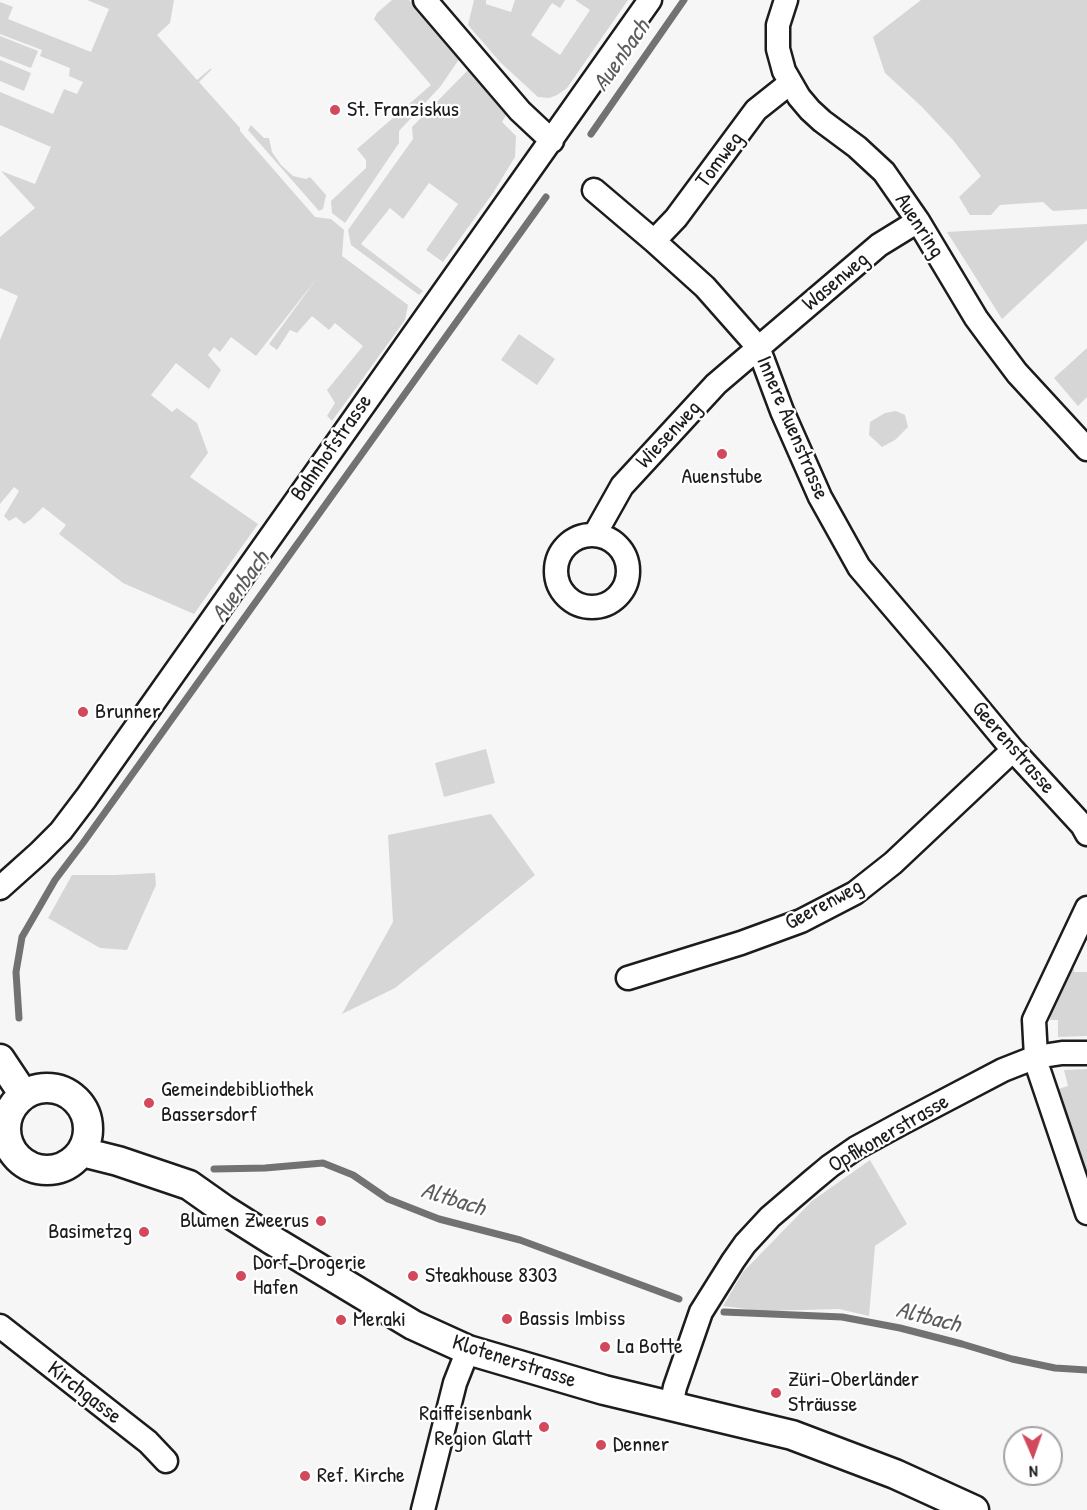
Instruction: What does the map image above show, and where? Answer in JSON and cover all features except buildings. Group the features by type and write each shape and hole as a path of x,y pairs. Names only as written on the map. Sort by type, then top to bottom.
{"main road":[{"path":"0,1059 24,1095"},
{"path":"46,1088 60,1090 72,1097 81,1105 87,1116 87,1141 82,1152 62,1168 50,1170 8,1162 9,1145 6,1132 7,1119 12,1107 33,1090 46,1088"},
{"name":"Klotenerstrasse","path":"82,1152 118,1161 189,1185 272,1240 404,1319 468,1350 604,1390 792,1435 895,1474 974,1510"}],"street":[{"path":"424,0 520,111 552,141"},
{"name":"Bahnhofstrasse","path":"1,886 61,831 86,798 650,0"},
{"name":"Auenring","path":"786,0 778,25 777,37 780,59 790,83 810,110 857,147 884,172 918,221 976,318 1017,373 1087,449"},
{"name":"Tomweg","path":"654,241 676,218 756,110 790,83"},
{"name":"Innere Auenstrasse","path":"594,190 705,287 758,347 782,411 820,497 858,567 940,662"},
{"name":"Wasenweg","path":"758,347 879,245 918,221"},
{"name":"Wiesenweg","path":"595,534 622,486 716,384 758,347"},
{"name":"Geerenstrasse","path":"940,662 1013,750 1082,825 1087,834"},
{"name":"Geerenweg","path":"628,978 741,944 801,921 855,893 892,863 1013,750"},
{"path":"1087,908 1034,1020 1038,1068 1087,1213"},
{"name":"Opfikonerstrasse","path":"671,1406 675,1387 702,1312 733,1261 770,1217 830,1166 856,1148 1003,1070 1036,1057 1062,1053 1087,1053"},
{"name":"Kirchgasse","path":"0,1326 148,1442 166,1461"},
{"path":"423,1510 455,1383 468,1350"}],"shaded area":[{"path":"87,0 174,0 170,23 157,35 197,80 212,69 199,82 315,217 331,219 344,230 342,256 408,305 405,320 332,421 327,416 335,403 327,390 363,346 335,323 329,330 312,316 297,333 290,330 277,350 269,344 317,278 256,356 231,337 220,352 214,347 208,355 221,370 209,389 176,363 151,395 172,412 177,408 197,423 208,453 190,477 258,524 194,614 123,583 59,534 66,525 43,507 24,524 16,517 9,521 4,516 19,491 14,487 0,504 0,340 18,296 0,288 0,237 35,208 1,171 35,184 51,147 0,125 0,92 53,114 64,89 77,94 83,82 69,76 70,68 40,56 42,50 0,34 0,2 13,7 8,19 91,52 109,9"},
{"path":"392,0 409,0 460,58 440,87 399,131 399,143 345,223 332,213 331,201 366,168 366,160 357,149 431,85 374,19 377,13"},
{"path":"474,0 486,0 486,4 511,12 515,0 565,0 560,8 552,3 531,35 560,55 590,10 575,0 628,0 567,88 549,98 538,97 500,62 468,25"},
{"path":"921,0 1087,0 1087,209 1053,211 1043,202 1000,205 991,215 970,215 959,197 981,176 953,140 885,73 873,37"},
{"path":"0,36 38,51 31,68 0,56"},
{"path":"0,60 31,73 24,91 0,81"},
{"path":"471,67 508,112 502,122 516,136 515,157 493,193 443,262 426,250 458,204 429,183 403,219 390,208 361,244 423,291 419,295 351,245 348,230 413,139 412,127"},
{"path":"251,125 264,138 269,138 272,152 281,165 293,176 306,179 310,177 326,195 323,209 319,211 248,130"},
{"path":"1087,224 1087,240 1002,319 947,232"},
{"path":"519,334 555,359 537,385 501,360"},
{"path":"1087,348 1087,397 1078,406 1054,378"},
{"path":"896,411 905,415 908,427 895,440 882,447 869,435 870,422 885,413"},
{"path":"486,749 495,783 444,797 435,763"},
{"path":"491,814 535,875 395,988 342,1014 393,922 388,835"},
{"path":"155,873 156,885 127,950 100,948 48,918 72,875"},
{"path":"1069,969 1074,969 1074,972 1087,972 1087,1036 1058,1037 1058,1020 1050,1020 1061,984"},
{"path":"1087,1069 1087,1170 1083,1171 1055,1090 1068,1086 1064,1070"},
{"path":"870,1160 907,1224 875,1246 869,1316 839,1309 762,1311 723,1306 743,1272 812,1201"}],"waterway":[{"name":"Auenbach","path":"591,134 684,0"},
{"name":"Auenbach","path":"19,1018 16,972 22,937 55,880 546,197"},
{"name":"Altbach","path":"214,1169 265,1168 323,1163 353,1175 388,1199 439,1219 520,1240 679,1299"},
{"name":"Altbach","path":"724,1312 842,1317 900,1328 1012,1359 1055,1368 1087,1370"}],"place":[{"name":"St. Franziskus","path":"335,110"},
{"name":"Auenstube","path":"722,454"},
{"name":"Brunner","path":"83,712"},
{"name":"Gemeindebibliothek Bassersdorf","path":"149,1103"},
{"name":"Blumen Zweerus","path":"321,1221"},
{"name":"Basimetzg","path":"144,1232"},
{"name":"Dorf-Drogerie Hafen","path":"241,1276"},
{"name":"Steakhouse 8303","path":"413,1276"},
{"name":"Bassis Imbiss","path":"507,1319"},
{"name":"Meraki","path":"341,1320"},
{"name":"La Botte","path":"605,1347"},
{"name":"Züri-Oberländer Sträusse","path":"776,1393"},
{"name":"Raiffeisenbank Region Glatt","path":"544,1427"},
{"name":"Denner","path":"601,1445"},
{"name":"Ref. Kirche","path":"305,1476"}]}
